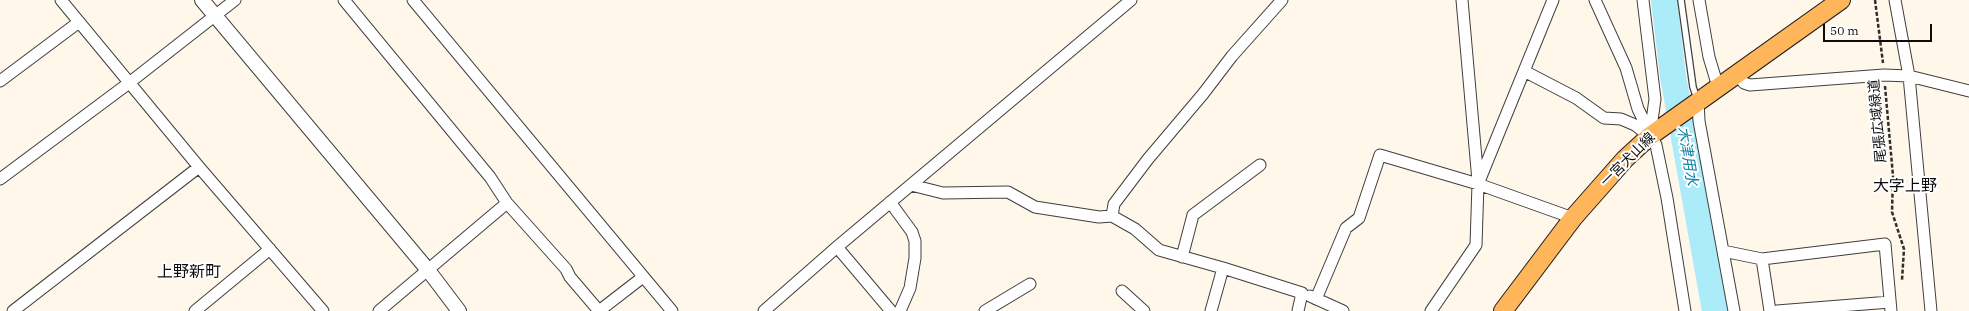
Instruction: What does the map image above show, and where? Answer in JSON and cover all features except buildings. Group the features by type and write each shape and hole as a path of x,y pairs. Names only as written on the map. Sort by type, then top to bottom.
{"main road":[{"name":"一宮犬山線","path":"1503,311 1573,218 1650,136 1841,0"}],"street":[{"path":"61,0 199,168 270,248 323,311"},
{"path":"202,0 428,270 459,311"},
{"path":"0,178 129,83 235,0"},
{"path":"344,0 490,177 507,203 566,269 570,277 599,311 643,277"},
{"path":"413,0 672,311"},
{"path":"764,311 890,202 1131,0"},
{"path":"1112,216 1114,204 1148,159 1203,94 1232,56 1282,0"},
{"path":"1431,311 1476,245 1478,184 1462,0"},
{"path":"1478,184 1553,0"},
{"path":"1595,0 1626,68 1638,109 1650,136 1656,145 1685,311"},
{"path":"1643,0 1655,99 1650,136"},
{"path":"1699,0 1709,57 1718,87"},
{"path":"1895,0 1909,76 1931,311"},
{"path":"0,81 79,22"},
{"path":"1524,71 1576,98 1604,118 1622,119 1635,125 1650,136"},
{"path":"1737,74 1744,83 1750,85 1884,75 1909,76 1969,91"},
{"path":"1698,101 1699,121 1734,311"},
{"path":"1316,299 1346,228 1359,218 1380,155 1478,184 1573,218"},
{"path":"1182,256 1192,215 1260,165"},
{"path":"13,311 199,168"},
{"path":"911,185 943,193 1008,192 1035,207 1098,218 1112,216 1135,229 1159,250 1302,293 1343,311"},
{"path":"890,202 912,232 915,242 915,258 910,288 900,311"},
{"path":"379,311 507,203"},
{"path":"1723,251 1762,259 1885,244 1890,306 1777,311"},
{"path":"837,247 891,311"},
{"path":"195,311 270,248"},
{"path":"1762,259 1770,311"},
{"path":"1211,311 1223,268"},
{"path":"985,311 1030,284"},
{"path":"1122,291 1144,311"},
{"path":"1298,311 1302,293"}],"lane":[{"path":"1681,0 1693,87 1698,101"}],"path":[{"name":"尾張広域緑道","path":"1876,0 1894,176 1892,212 1904,248 1902,282"}],"waterway":[{"name":"木津用水","path":"1664,0 1673,76 1715,311"}],"district":[{"name":"大字上野","path":"1905,186"},
{"name":"上野新町","path":"189,272"}]}
